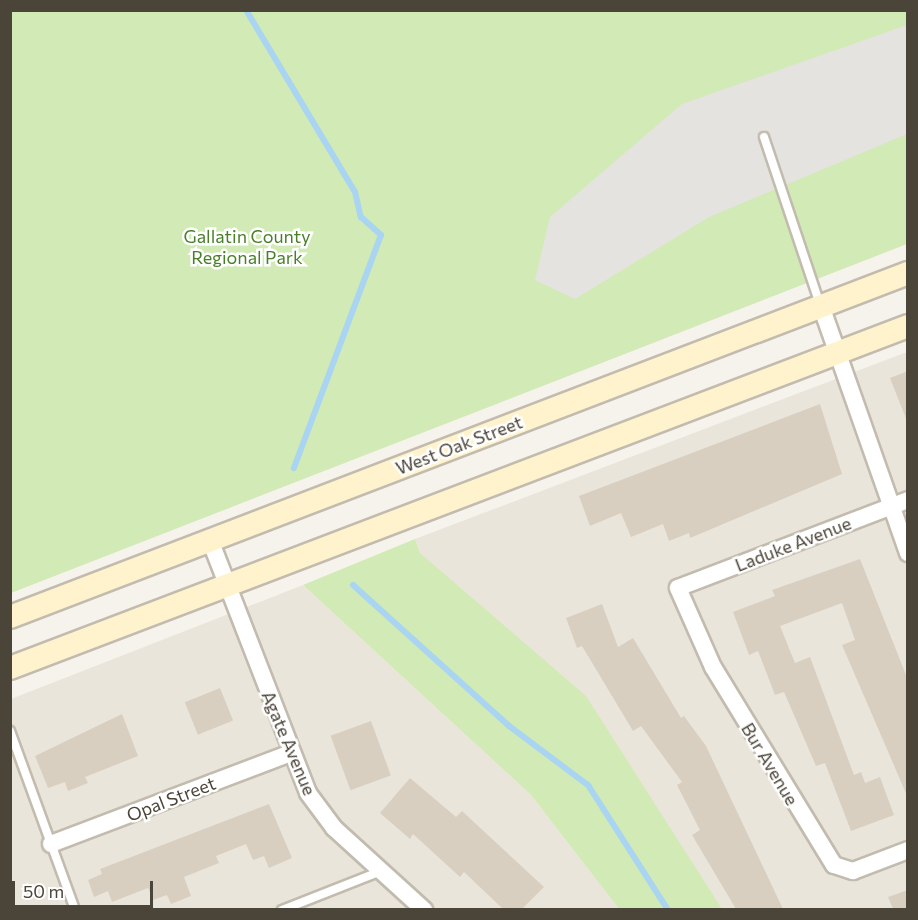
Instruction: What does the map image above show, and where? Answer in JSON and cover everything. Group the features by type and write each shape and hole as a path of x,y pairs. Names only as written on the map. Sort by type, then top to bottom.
{"main road":[{"name":"West Oak Street","path":"10,617 908,273"},
{"path":"10,668 908,326"}],"street":[{"path":"820,306 908,553"},
{"name":"Laduke Avenue","path":"678,588 908,500"},
{"name":"Agate Avenue","path":"210,540 291,753 318,808 381,871 424,909"},
{"name":"Bur Avenue","path":"678,588 718,676 834,865 853,871 908,850"},
{"name":"Opal Street","path":"51,844 291,753"}],"lane":[{"path":"764,136 820,306"},
{"path":"10,731 75,909"},
{"path":"282,909 381,871"}],"shaded area":[{"path":"907,25 907,134 709,217 575,299 535,280 550,217 682,104"},
{"path":"907,352 907,909 722,909 420,553 415,539"},
{"path":"303,585 531,795 619,909 11,910 11,699"}],"green space":[{"name":"Gallatin County Regional Park","path":"11,11 907,11 907,244 11,593"},
{"path":"415,539 420,553 586,696 722,909 619,909 531,795 303,585"}],"building":[{"path":"908,371 908,420 907,421 890,378"},
{"path":"820,404 842,474 690,538 689,533 669,541 663,524 631,537 621,513 590,526 579,496"},
{"path":"860,559 908,680 908,798 842,645 855,640 842,603 780,626 795,663 810,657 854,775 861,772 865,783 880,777 894,815 851,831 825,763 816,766 784,692 775,695 758,651 749,655 733,612 775,596 772,590"},
{"path":"602,604 618,647 633,638 681,718 684,716 706,746 783,909 736,909 692,835 700,830 677,785 682,782 641,726 633,731 582,646 577,648 566,618"},
{"path":"220,688 233,720 198,735 185,702"},
{"path":"122,714 138,756 85,777 88,783 68,791 65,782 48,788 35,756"},
{"path":"371,721 391,776 350,790 331,736"},
{"path":"410,778 456,817 462,811 544,887 522,909 503,909 464,872 460,877 413,834 410,839 380,813"},
{"path":"269,804 292,858 269,868 264,856 253,860 246,844 216,856 219,863 184,877 191,896 171,904 167,895 153,900 148,888 112,902 108,891 94,897 88,880 102,874 100,869"},
{"path":"908,890 908,909 893,909 888,897"}],"waterway":[{"path":"246,10 355,192 361,217 381,235 294,468"},
{"path":"353,585 509,726 588,785 668,910"}]}
